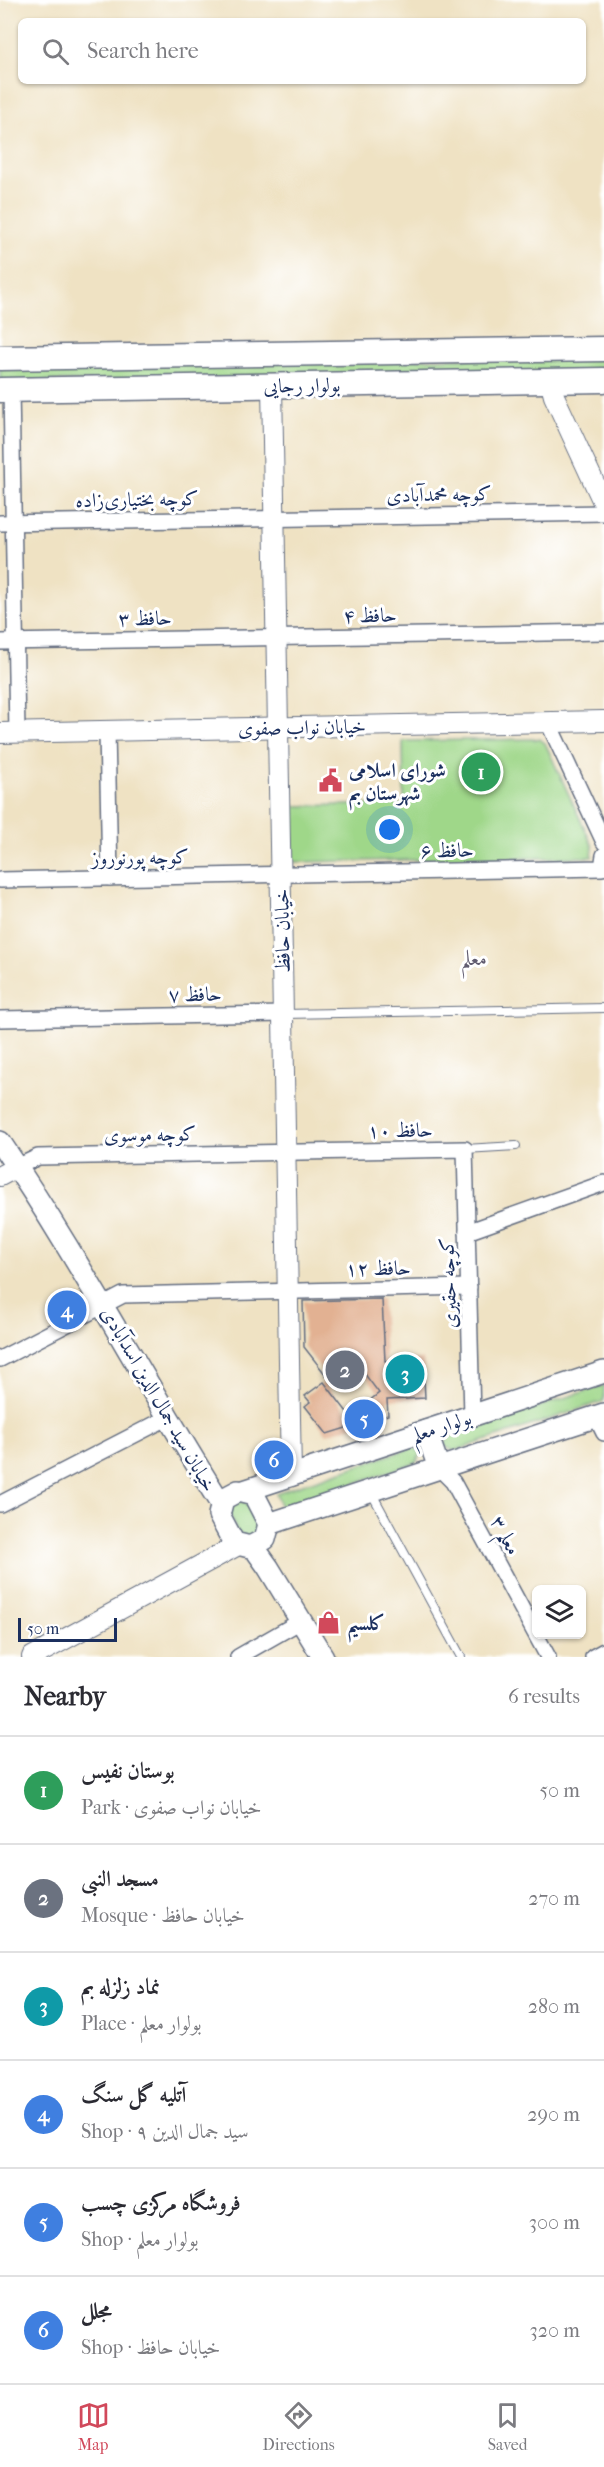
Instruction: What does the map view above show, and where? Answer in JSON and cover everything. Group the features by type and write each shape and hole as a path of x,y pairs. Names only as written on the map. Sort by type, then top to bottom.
{"main road":[{"name":"بولوار رجایی","path":"0,358 604,349"},
{"path":"413,352 413,383"},
{"name":"بولوار رجایی","path":"6,389 604,380"},
{"name":"خیابان سید جمال الدین اسدآبادی","path":"0,1142 9,1172 104,1305 167,1418 221,1504"},
{"name":"بولوار معلم","path":"244,1491 604,1372"},
{"name":"بولوار معلم","path":"269,1524 439,1468 601,1421"},
{"path":"426,1431 439,1468"},
{"path":"245,1546 265,1539 269,1524 259,1501 254,1495 244,1491 230,1494 221,1504 219,1515 221,1522 230,1537 245,1546 301,1621 323,1657"}],"street":[{"path":"550,381 554,396 604,504"},
{"name":"خیابان حافظ","path":"272,385 291,1476"},
{"path":"6,389 7,522 14,582 8,642 8,733"},
{"name":"کوچه محمدآبادی","path":"274,518 604,513"},
{"name":"کوچه بختیاری‌زاده","path":"7,522 274,518"},
{"name":"حافظ ۴","path":"276,637 604,632"},
{"name":"حافظ ۳","path":"8,642 276,637"},
{"path":"548,722 604,842"},
{"name":"خیابان نواب صفوی","path":"8,733 604,722"},
{"path":"107,731 110,878"},
{"name":"حافظ ۶","path":"281,874 602,868 604,856"},
{"name":"کوچه پورنوروز","path":"0,880 281,874"},
{"name":"حافظ ۷","path":"0,1019 283,1014"},
{"name":"حافظ ۱۰","path":"285,1153 465,1149"},
{"name":"کوچه حقیری","path":"465,1149 472,1416"},
{"name":"کوچه موسوی","path":"9,1172 38,1157 285,1153"},
{"path":"467,1232 604,1183"},
{"name":"حافظ ۱۲","path":"0,1359 123,1295 469,1287"},
{"path":"0,1504 167,1418"},
{"name":"معلم ۳","path":"439,1468 453,1482 548,1657"},
{"path":"32,1657 245,1546"},
{"path":"238,1657 301,1621"},
{"path":"593,1657 604,1652"}],"lane":[{"path":"283,1014 604,1008"},
{"name":"حافظ ۱۰","path":"465,1149 516,1146"},
{"path":"370,1491 461,1657"}],"green space":[{"path":"604,356 604,372 0,382 0,366"},
{"path":"539,739 545,743 593,847 592,857 295,862 292,858 291,806 404,804 403,741"},
{"path":"604,1385 604,1401 454,1451 444,1446 449,1436"},
{"path":"411,1448 421,1453 416,1463 281,1508 276,1493"},
{"path":"234,1501 248,1502 260,1529 249,1538 237,1532 228,1509"}],"building":[{"path":"382,1299 385,1361 423,1359 425,1398 387,1400 388,1415 327,1434 305,1406 310,1402 305,1396 324,1382 350,1416 379,1393 358,1365 333,1384 304,1347 303,1301"}],"place":[{"name":"بوستان نفیس","path":"481,772"},
{"name":"شورای اسلامی شهرستان بم","path":"331,781"},
{"name":"آتلیه گل سنگ","path":"67,1310"},
{"name":"مسجد النبی","path":"345,1370"},
{"name":"نماد زلزله بم","path":"405,1374"},
{"name":"فروشگاه مرکزی چسب","path":"364,1419"},
{"name":"مجلل","path":"274,1460"},
{"name":"کلسیم","path":"329,1623"}],"district":[{"name":"معلم","path":"474,958"}]}
